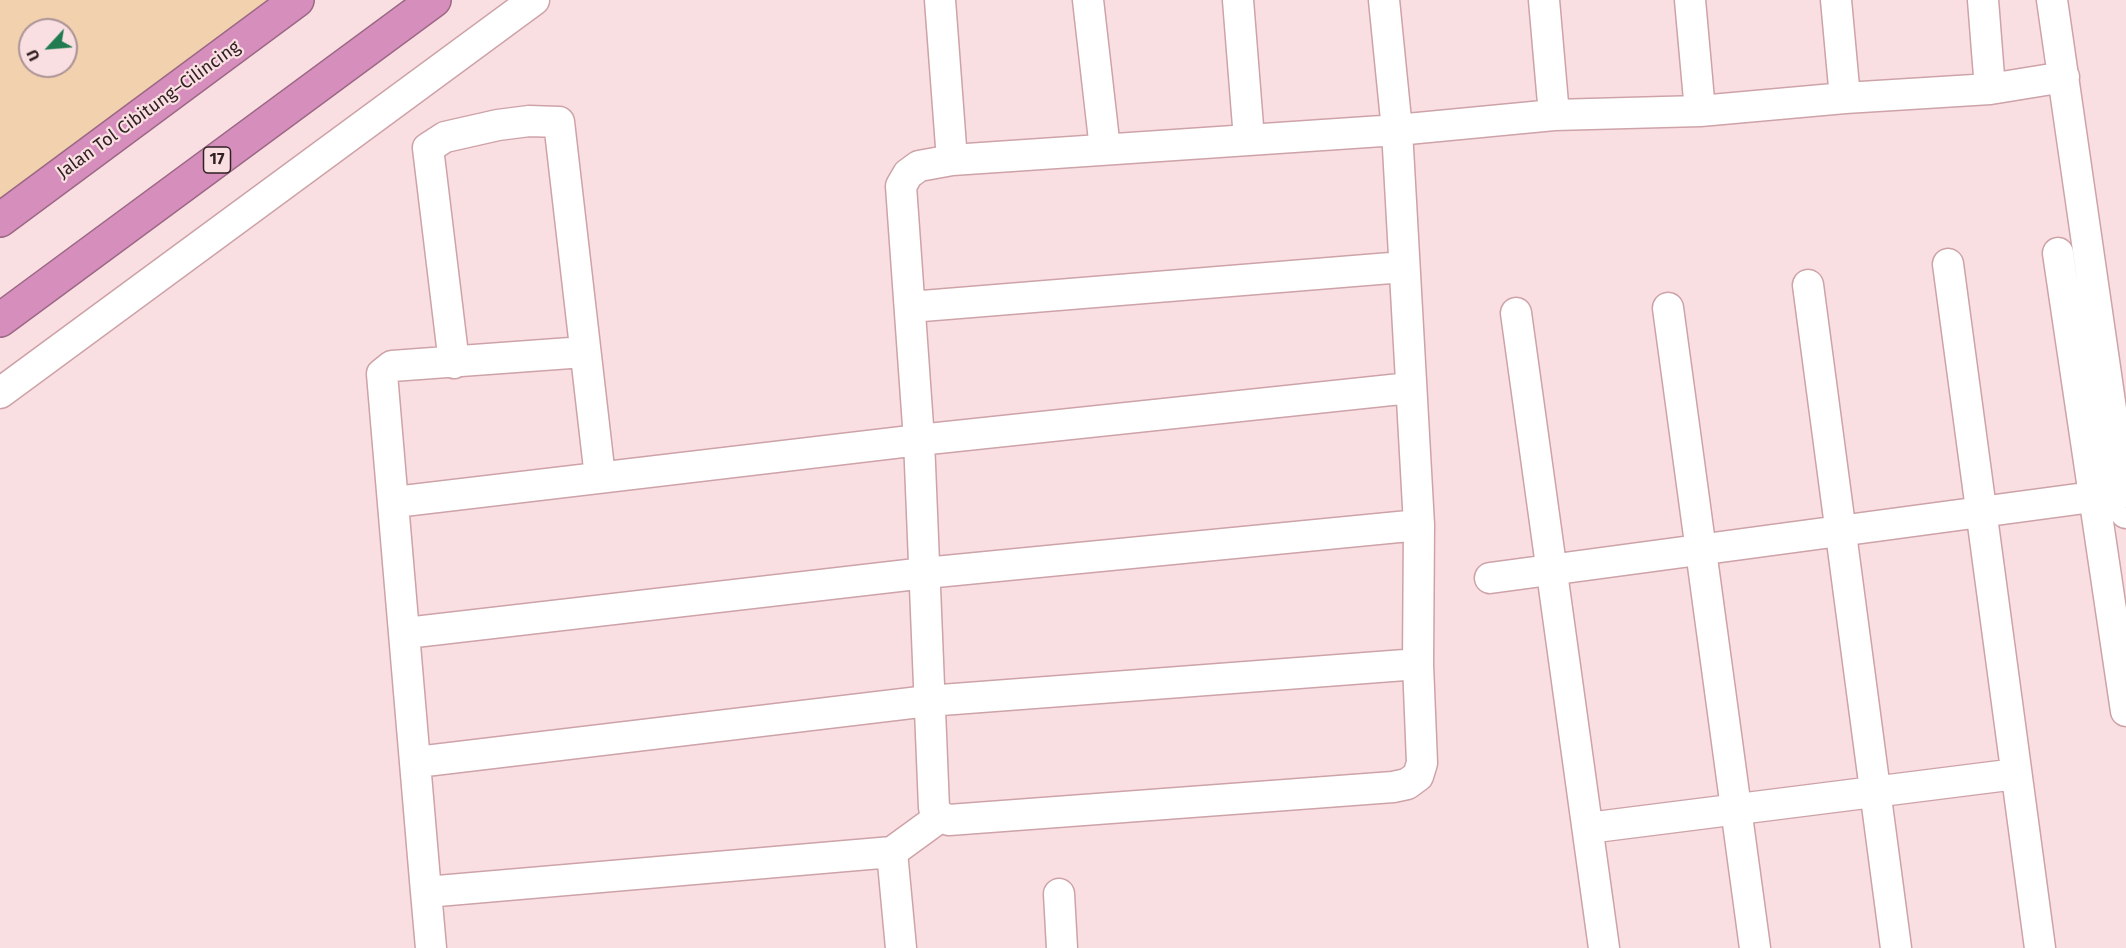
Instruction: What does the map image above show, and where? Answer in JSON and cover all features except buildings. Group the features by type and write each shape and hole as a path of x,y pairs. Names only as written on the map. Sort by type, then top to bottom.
{"highway":[{"name":"Jalan Tol Cibitung–Cilincing","path":"0,220 297,0"},
{"name":"17","path":"0,320 434,0"}],"street":[{"path":"0,393 534,0"},
{"path":"940,0 951,160"},
{"path":"1088,0 1105,149"},
{"path":"1238,0 1249,139"},
{"path":"426,892 892,852 940,817 961,819 1393,788 1407,784 1418,776 1422,763 1418,664 1419,525 1397,130 1384,0"},
{"path":"1544,0 1554,116"},
{"path":"1690,0 1700,111"},
{"path":"1836,0 1845,98"},
{"path":"1983,0 1990,89"},
{"path":"2052,0 2064,77 2114,501 2126,711"},
{"path":"940,817 934,808 919,440 901,186 908,174 919,166 951,160 1397,130 1554,116 1700,111 1845,98 1990,89 2064,77"},
{"path":"454,363 428,148 445,137 530,121 559,122 600,477"},
{"path":"2058,253 2114,501"},
{"path":"1948,264 2040,948"},
{"path":"910,307 1403,267"},
{"path":"1808,285 1896,948"},
{"path":"1668,308 1755,948"},
{"path":"1516,313 1604,948"},
{"path":"431,948 395,501 382,374 392,366 584,352"},
{"path":"395,501 919,440 1410,388"},
{"path":"1490,578 1981,512 2114,501"},
{"path":"406,633 925,573 1419,525"},
{"path":"417,762 928,701 1418,664"},
{"path":"1588,828 2016,774"},
{"path":"892,852 901,948"},
{"path":"1059,894 1062,948"}],"shaded area":[{"path":"0,0 297,0 0,220"}]}
